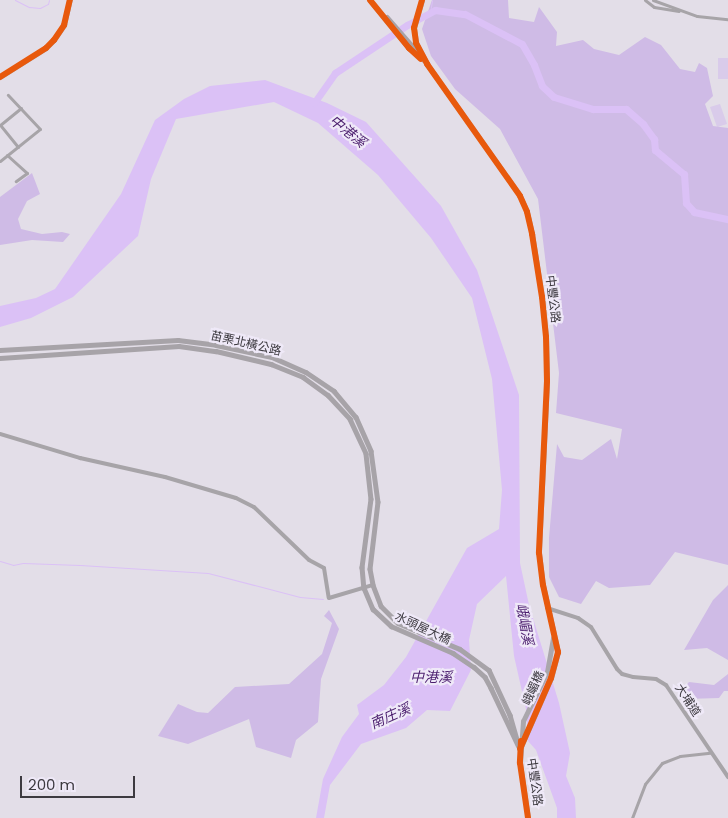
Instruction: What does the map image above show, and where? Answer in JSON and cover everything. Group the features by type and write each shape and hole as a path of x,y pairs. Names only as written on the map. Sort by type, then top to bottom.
{"main road":[{"path":"0,77 39,53 54,40 64,25 70,0"},
{"path":"371,0 425,61"},
{"path":"401,34 410,33 414,27 422,0"},
{"name":"中豐公路","path":"414,27 416,43 425,61 510,178 527,212 536,255 546,337 547,424 539,553 547,608 558,652"},
{"name":"苗栗北橫公路","path":"0,350 178,340 216,345 272,357 306,372 334,391 356,417 371,451 378,502 370,569 372,585"},
{"name":"苗栗北橫公路","path":"0,358 180,346 216,351 271,364 302,377 328,395 350,419 366,454 371,500 362,567 364,588"},
{"name":"水頭屋大橋","path":"372,585 381,606 390,617 415,631 460,649 489,670 510,715"},
{"name":"水頭屋大橋","path":"364,588 373,609 386,622 458,656 485,677 520,749"},
{"name":"中豐公路","path":"552,650 554,634"},
{"name":"峨嵋橋","path":"523,720 544,680 552,650"},
{"name":"峨嵋橋","path":"526,733 551,678 558,652"},
{"path":"510,715 515,720 523,720"},
{"path":"510,715 520,749"},
{"name":"中豐公路","path":"523,720 520,749 528,818"},
{"name":"中豐公路","path":"520,749 526,733"}],"street":[{"path":"645,0 654,7 687,12"},
{"path":"653,0 704,18 728,19"},
{"path":"0,161 40,129 8,94"},
{"path":"18,147 0,125 21,108"},
{"path":"7,155 27,173 16,181"},
{"path":"0,434 80,458 165,476 236,498 254,507 309,560 324,568 329,598 372,585"},
{"name":"大埔道","path":"547,608 578,618 591,627 622,674 633,678 656,679 666,685 710,753 728,777"},
{"path":"632,818 645,784 662,762 680,756 710,753"}],"shaded area":[{"path":"432,0 508,0 509,18 534,22 539,7 557,32 556,46 583,40 594,49 619,55 645,37 661,45 680,69 695,72 699,63 707,68 713,96 705,104 713,126 728,128 728,565 675,552 650,585 609,588 596,581 581,604 559,597 549,577 549,538 557,444 564,457 582,460 611,439 617,459 622,429 556,413 559,373 538,199 500,129 455,89 431,56 422,29"},
{"path":"718,58 728,58 728,79 718,79"},
{"path":"720,104 727,124 717,127 710,107"},
{"path":"32,173 40,194 27,201 18,219 21,229 42,234 62,232 70,234 63,242 32,240 0,245 0,197"},
{"path":"728,585 728,660 707,648 684,650 713,600"},
{"path":"329,610 339,629 321,679 318,722 296,740 291,758 256,747 249,719 188,744 158,736 178,704 197,712 208,713 235,687 289,684 322,654 332,623 324,616"},
{"path":"728,674 728,691 724,691 719,698 686,699 682,690 689,682 714,685"}],"water":[{"name":"中港溪","path":"265,80 327,103 366,122 441,206 477,270 519,395 520,563 529,605 559,703 570,753 566,776 575,798 576,818 557,818 557,808 536,750 528,741 526,709 514,656 506,576 477,604 469,640 471,670 450,711 427,710 406,728 361,744 330,785 324,818 316,818 323,779 342,737 359,714 357,705 384,685 406,657 467,548 499,529 502,490 492,379 472,298 431,238 378,175 318,123 274,102 176,119 151,179 138,236 73,297 31,318 0,327 0,306 36,298 55,289 121,194 155,120 184,99 210,86"}],"waterway":[{"path":"15,0 29,7 40,8 48,4 49,0"},
{"path":"430,13 432,0"},
{"path":"314,103 335,73 407,25 435,10 465,14 522,44 534,65 542,86 554,97 593,109 626,109 643,124 654,139 655,150 684,174 686,203 694,212 728,219"},
{"path":"0,561 13,565 23,563 80,565 208,573 300,597 323,599"}],"cycle path":[{"path":"0,77 46,48 54,40 64,25 70,0"},
{"path":"370,0 409,48 421,59"},
{"path":"422,0 414,28 416,43 427,64 520,196 527,212 532,234 542,297 546,337 547,381 539,553 543,585 558,652 551,678 520,749"},
{"path":"521,741 520,763 528,818"}],"water label":[{"name":"峨嵋溪","path":"525,624"},
{"name":"南庄溪","path":"390,716"}]}
